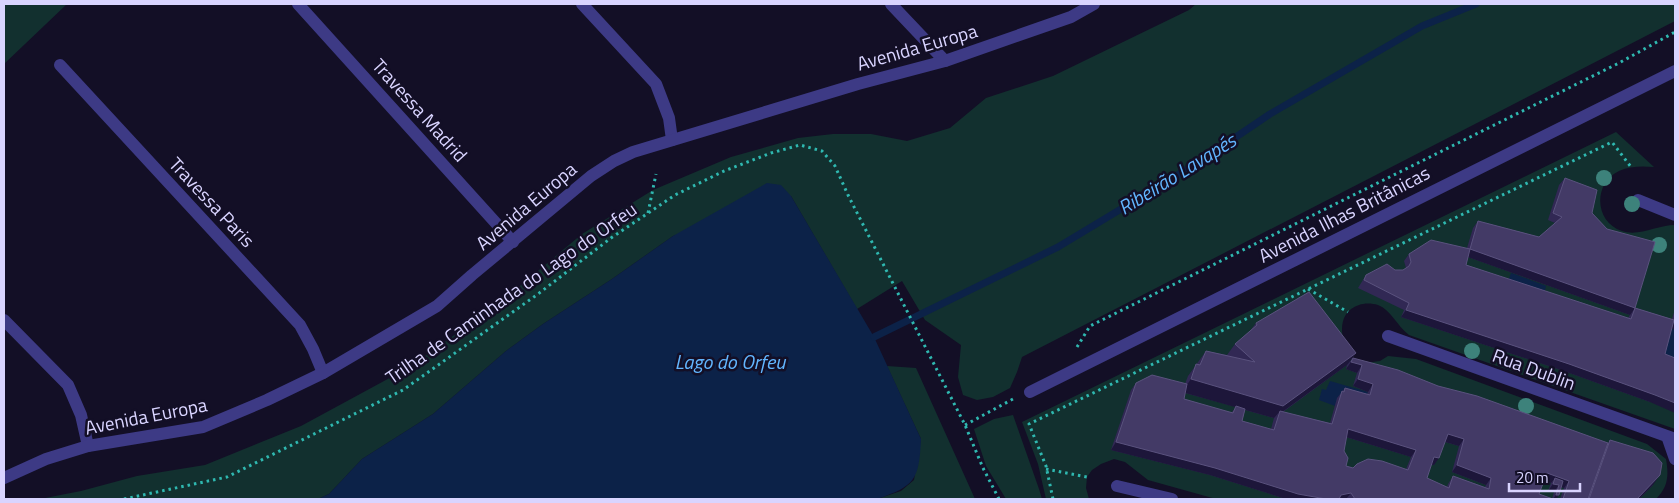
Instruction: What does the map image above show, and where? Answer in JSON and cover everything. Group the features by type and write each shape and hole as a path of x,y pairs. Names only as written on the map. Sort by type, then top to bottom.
{"street":[{"name":"Travessa Madrid","path":"298,4 513,242"},
{"path":"582,4 656,84 668,118 672,140"},
{"path":"891,4 946,61"},
{"name":"Avenida Europa","path":"4,478 46,459 88,446 203,427 267,400 323,373 437,306 591,176 614,161 633,152 858,84 946,61 1070,17 1094,4"},
{"name":"Travessa Paris","path":"60,65 300,325 314,348 323,373"},
{"name":"Avenida Ilhas Britânicas","path":"1030,392 1675,70"},
{"path":"1638,200 1675,215"},
{"path":"4,320 68,385 81,415 88,446"},
{"name":"Rua Dublin","path":"1388,336 1671,438 1675,459"},
{"path":"1118,486 1172,499"}],"path":[{"path":"1076,348 1090,326 1610,67 1675,32"},
{"path":"1053,499 1046,468 1029,424 1612,142 1631,167"},
{"name":"Trilha de Caminhada do Lago do Orfeu","path":"124,499 227,477 403,390 538,294 611,238 675,195 724,171 771,153 800,145 822,151 835,166 964,425 982,468 999,499"},
{"path":"648,213 656,174"},
{"path":"1308,289 1348,312"},
{"path":"964,425 1030,392"},
{"path":"1046,468 1087,477"}],"green space":[{"path":"4,4 67,4 4,64"},
{"path":"1196,4 1675,4 1675,21 1022,357 1010,388 993,397 977,400 963,395 958,377 961,345 925,320 902,281 857,309 791,196 673,236 506,351 433,414 362,459 329,494 318,499 40,499 81,491 137,476 205,465 301,426 408,368 502,301 582,234 653,190 731,157 798,138 833,134 871,134 907,141 950,128 986,98 1053,76 1189,10"},
{"path":"1616,132 1654,167 1627,168 1611,177 1601,193 1600,202 1606,220 1622,231 1635,233 1675,225 1675,429 1409,335 1383,307 1376,304 1363,304 1351,309 1346,315 1342,329 1345,345 1352,359 1365,363 1380,361 1388,356 1416,359 1647,444 1666,459 1667,481 1656,499 1216,499 1148,480 1125,462 1114,459 1092,470 1087,477 1086,488 1089,499 1046,499 1038,464 1022,422"},
{"path":"887,366 916,368 975,499 877,499 901,491 914,480 921,439"},
{"path":"1013,415 1042,499 1006,499 986,466 974,429 994,419"}],"water":[{"name":"Lago do Orfeu","path":"767,183 781,185 791,196 874,337 921,439 919,464 916,473 913,480 900,490 877,499 318,499 329,494 362,459 433,414 506,351 543,324 673,236"},
{"path":"1511,273 1546,286 1543,299 1506,287"},
{"path":"1669,327 1675,330 1675,363 1660,362"},
{"path":"1330,381 1368,392 1365,402 1335,406 1319,400 1322,389 1326,390"}],"building":[{"path":"1565,178 1597,190 1592,213 1607,229 1655,242 1635,308 1470,249 1478,221 1539,237 1562,217 1553,213"},
{"path":"1431,240 1470,249 1466,265 1631,319 1635,308 1674,320 1665,354 1675,358 1675,403 1569,364 1406,310 1409,303 1364,280 1366,275 1387,264 1395,270 1403,270 1411,262 1409,254"},
{"path":"1309,292 1356,353 1283,406 1191,379 1196,364 1200,365 1206,351 1255,362 1235,344 1257,325 1256,323"},
{"path":"1353,358 1398,370 1438,386 1477,396 1608,443 1588,499 1563,499 1569,481 1547,473 1539,494 1553,499 1355,499 1351,493 1341,495 1339,499 1326,499 1298,494 1215,468 1116,442 1136,383 1152,375 1187,384 1184,399 1233,413 1236,406 1245,409 1242,421 1274,430 1280,411 1332,424 1342,391 1344,392 1345,388 1370,395 1373,384 1358,379 1362,365 1351,362","holes":["1348,429 1416,450 1408,470 1382,461 1368,459 1353,468 1346,466 1348,458 1344,451","1448,434 1464,439 1457,465 1491,478 1489,489 1453,476 1449,488 1427,478 1434,457 1439,458"]},
{"path":"1610,440 1653,453 1662,463 1660,475 1637,499 1589,499"},
{"path":"1555,478 1563,481 1559,495 1556,495 1559,485 1553,484"}],"waterway":[{"name":"Ribeirão Lavapés","path":"874,337 1058,247 1199,162 1270,114 1422,26 1476,4"}]}
